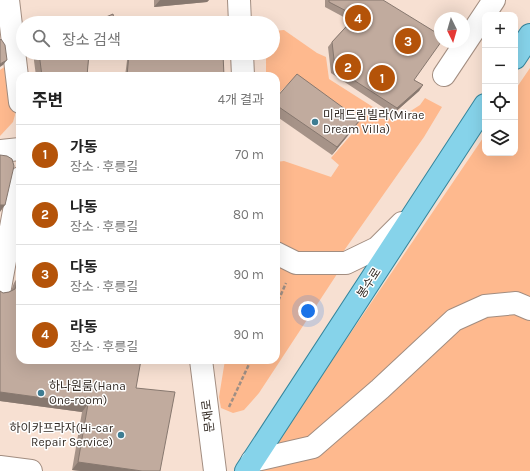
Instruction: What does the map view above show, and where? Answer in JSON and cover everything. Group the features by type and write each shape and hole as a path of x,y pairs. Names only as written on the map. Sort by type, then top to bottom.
{"main road":[{"path":"518,54 530,36"},
{"name":"봉수로","path":"249,466 482,109"}],"street":[{"path":"8,0 16,72"},
{"path":"239,0 240,16"},
{"path":"444,75 494,0"},
{"path":"242,60 243,72"},
{"path":"0,151 16,149"},
{"path":"0,288 16,200"},
{"path":"280,255 296,263 346,263 377,248 420,205"},
{"name":"봉수로","path":"249,466 313,447 380,389 454,320 485,306 516,303 530,309"},
{"name":"문재로","path":"202,364 215,471"},
{"path":"0,467 31,471"}],"path":[{"path":"228,410 249,364"}],"shaded area":[{"path":"280,30 284,30 317,53 326,57 329,79 395,121 420,105 425,98 442,107 424,137 343,252 308,255 280,246 280,162 284,161 331,177 339,165 331,158 357,128 292,80 280,92 280,72 266,72 266,60 280,60"},
{"path":"10,63 15,115 13,122 0,136 0,70"},
{"path":"530,68 530,471 257,471 482,139 482,156 518,156 518,86"},
{"path":"280,266 310,275 339,271 280,361"},
{"path":"224,364 278,364 259,393 244,410 233,413 221,408 219,397"}],"building":[{"path":"329,0 383,0 434,31 434,48 437,48 414,80 423,85 397,108 335,68 332,42 356,16 329,2"},
{"path":"1,39 5,45 7,60 0,64 0,40"},
{"path":"40,60 88,60 87,72 41,72"},
{"path":"128,60 223,60 224,72 127,72"},
{"name":"미래드림빌라(Mirae Dream Villa)","path":"297,74 360,120 337,147 280,108 280,93"},
{"path":"0,155 7,156 12,159 14,166 5,205 0,205"},
{"path":"16,286 16,364 140,364 136,388 175,392 160,471 142,471 78,462 88,404 0,392 0,291 3,293 15,289"}],"place":[{"name":"라동","path":"358,18"},
{"name":"다동","path":"408,41"},
{"name":"나동","path":"348,67"},
{"name":"가동","path":"382,78"},
{"name":"미래드림빌라(Mirae Dream Villa)","path":"315,122"},
{"name":"하나원룸(Hana One-room)","path":"41,393"},
{"name":"하이카프라자(Hi-car Repair Service)","path":"121,435"}]}
